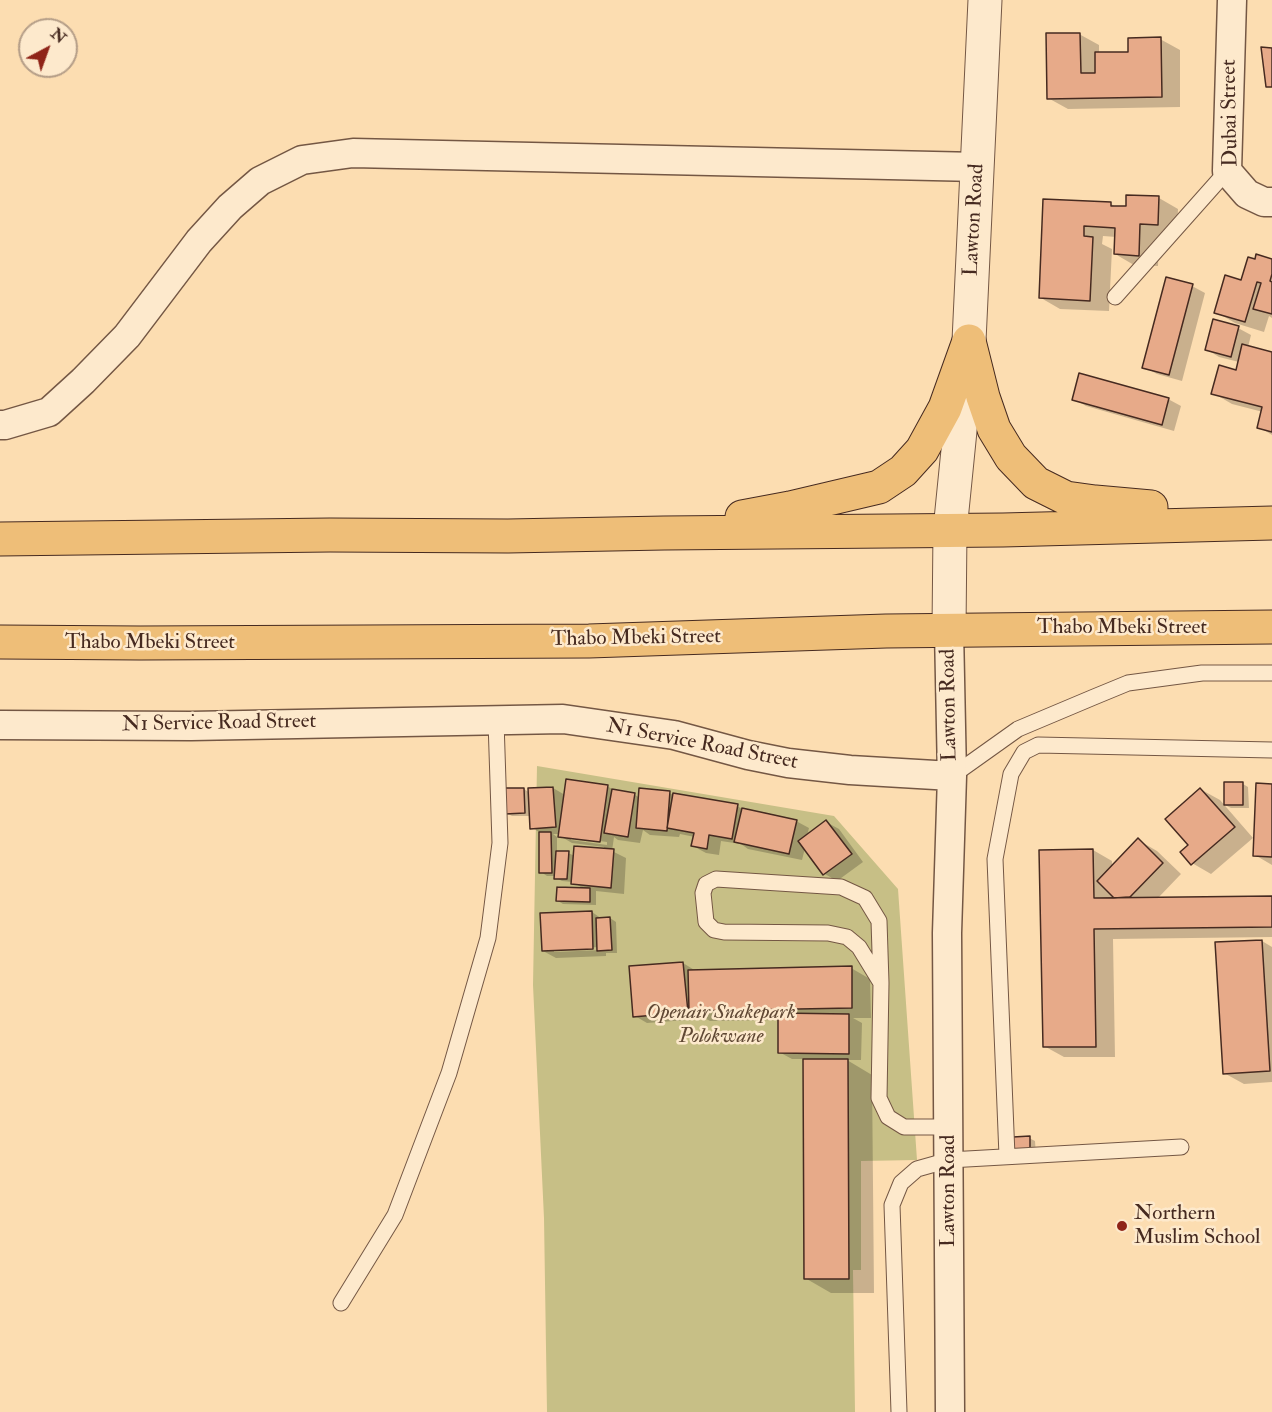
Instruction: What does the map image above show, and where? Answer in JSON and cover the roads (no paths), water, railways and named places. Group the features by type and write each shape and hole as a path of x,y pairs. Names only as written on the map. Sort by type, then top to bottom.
{"main road":[{"path":"969,341 983,397 994,429 1011,457 1036,483 1066,498 1134,507 1187,509 1272,523"},
{"path":"664,533 790,508 879,487 903,471 922,450 945,408 969,341"},
{"path":"0,538 508,536 1272,523"},
{"name":"Thabo Mbeki Street","path":"0,642 589,641 949,630 1272,627"}],"street":[{"name":"Lawton Road","path":"950,1412 947,933 952,776 949,630 950,530 969,341 985,0"},
{"name":"Dubai Street","path":"1232,0 1227,171 1247,194 1264,202 1272,202"},
{"path":"0,425 49,411 57,404 127,336 199,242 230,207 260,181 302,160 352,153 978,167"},
{"name":"N1 Service Road Street","path":"0,725 191,726 563,719 674,735 788,763 850,770 952,776"}],"lane":[{"path":"1115,297 1227,171"},
{"path":"952,776 1018,729 1128,683 1202,673 1272,673"},
{"path":"340,1303 395,1215 449,1073 488,938 500,843 496,721"},
{"path":"1007,1156 995,859 1011,774 1024,752 1038,745 1272,750"},
{"path":"881,983 860,947 847,937 828,933 714,930 706,922 703,893 706,884 716,879 841,887 865,898 879,921 881,983 879,1098 888,1117 904,1127 948,1127"},
{"path":"899,1412 892,1204 901,1183 917,1169 949,1160 1181,1147"}],"place":[{"name":"Northern Muslim School","path":"1122,1226"}],"park label":[{"name":"Openair Snakepark Polokwane","path":"721,1025"}]}
